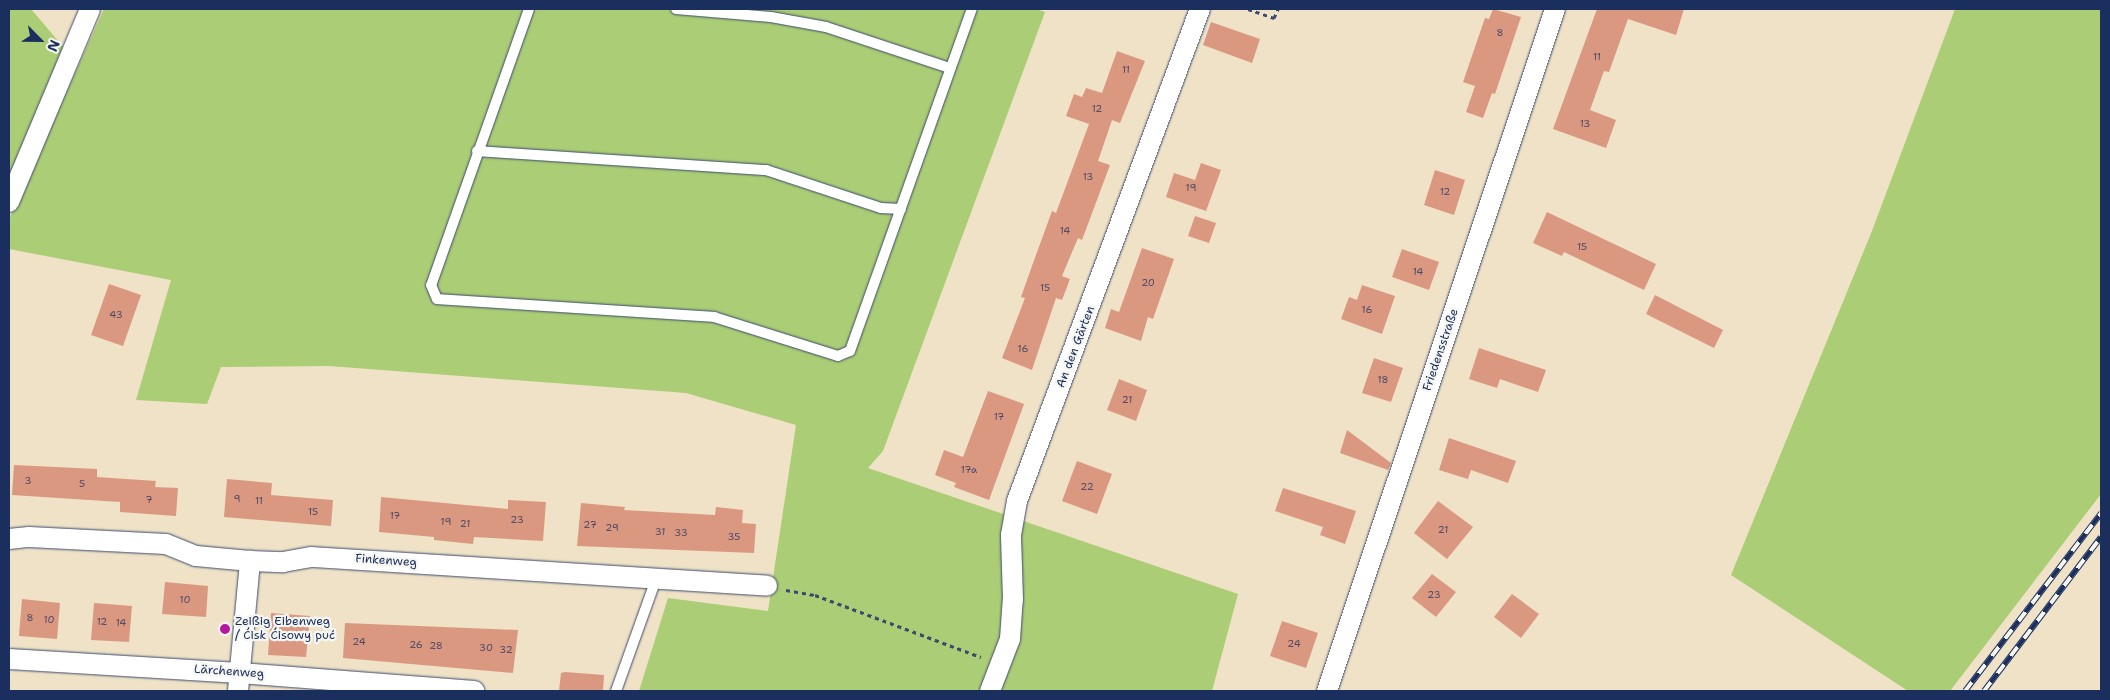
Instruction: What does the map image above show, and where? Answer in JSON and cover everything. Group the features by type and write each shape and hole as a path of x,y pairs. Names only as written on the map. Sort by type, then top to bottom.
{"street":[{"path":"9,202 90,9"},
{"name":"An den Gärten","path":"990,691 1010,639 1013,600 1011,535 1017,501 1200,9"},
{"name":"Friedensstraße","path":"1327,691 1555,9"},
{"name":"Finkenweg","path":"9,539 29,536 166,544 196,556 250,562 283,562 312,557 766,586"},
{"path":"239,682 250,562"},
{"name":"Lärchenweg","path":"9,659 239,682 474,691"}],"lane":[{"path":"529,9 431,285 437,299 714,317 838,356 850,351 972,9"},
{"path":"676,9 773,13"},
{"path":"764,9 826,27 950,68"},
{"path":"477,151 766,170 881,208 901,209"},
{"path":"616,691 656,579"}],"path":[{"path":"1248,9 1274,18 1278,9"},
{"path":"766,586 815,595 1000,664"}],"green space":[{"path":"9,9 31,9 65,49 9,186"},
{"path":"104,9 1036,9 1045,12 883,451 868,468 1238,594 1212,691 639,691 668,598 768,611 796,425 686,393 329,366 221,367 207,404 136,400 171,280 9,249 9,219"},
{"path":"1955,9 2101,9 2101,494 1950,691 1908,691 1731,575 1872,231"}],"building":[{"path":"1493,9 1521,17 1495,94 1492,93 1483,118 1466,112 1475,86 1463,82 1485,18 1489,19"},
{"path":"1597,9 1684,9 1676,35 1628,19 1609,72 1604,71 1590,110 1616,120 1606,148 1553,129"},
{"path":"1211,22 1260,39 1252,63 1203,45"},
{"path":"1117,51 1145,61 1120,123 1112,120 1098,161 1110,165 1082,240 1078,238 1062,276 1070,279 1062,300 1056,298 1032,370 1002,358 1025,298 1021,297 1052,211 1056,213 1089,124 1066,116 1074,94 1082,97 1086,88 1102,93"},
{"path":"1201,163 1221,170 1206,211 1166,197 1174,173 1195,180"},
{"path":"1435,170 1465,180 1454,215 1424,205"},
{"path":"1547,212 1656,264 1644,290 1564,252 1562,256 1533,243"},
{"path":"1195,216 1216,223 1209,243 1188,236"},
{"path":"1142,248 1174,259 1153,319 1148,317 1141,341 1105,328 1111,309 1119,312"},
{"path":"1402,249 1439,262 1429,290 1392,277"},
{"path":"109,284 141,295 123,346 91,335"},
{"path":"1362,285 1395,296 1382,334 1341,319 1349,297 1357,300"},
{"path":"1655,295 1723,330 1714,348 1646,314"},
{"path":"1479,348 1546,370 1538,392 1500,379 1497,388 1469,379"},
{"path":"1374,358 1403,368 1391,402 1362,393"},
{"path":"1119,379 1147,390 1136,421 1107,410"},
{"path":"988,391 1024,404 989,500 954,487 956,483 935,475 944,450 963,457"},
{"path":"1347,430 1391,463 1388,470 1340,453"},
{"path":"1449,438 1516,461 1508,483 1471,470 1468,479 1439,470"},
{"path":"1077,461 1112,474 1097,514 1062,501"},
{"path":"14,465 97,469 97,477 156,481 155,487 178,488 176,516 120,512 120,502 12,495"},
{"path":"227,479 272,483 271,495 333,500 331,526 224,517"},
{"path":"1283,488 1356,511 1345,544 1320,535 1323,527 1275,511"},
{"path":"381,497 508,509 508,500 546,502 543,541 474,537 473,544 434,540 434,537 379,532"},
{"path":"1438,501 1473,527 1447,559 1414,533"},
{"path":"581,503 625,507 624,510 715,515 716,507 743,510 742,523 756,524 754,553 577,546"},
{"path":"1432,574 1456,592 1436,617 1412,598"},
{"path":"165,582 208,586 206,617 162,614"},
{"path":"1512,594 1539,614 1521,638 1494,617"},
{"path":"22,599 60,603 57,639 19,636"},
{"path":"94,603 132,606 129,642 91,640"},
{"path":"271,613 310,616 306,657 268,655"},
{"path":"1282,621 1318,633 1306,668 1270,656"},
{"path":"345,623 518,630 513,673 343,658"},
{"path":"561,673 604,675 603,691 559,691"}],"railway":[{"path":"1965,691 2101,513"},
{"path":"1984,691 2101,537"}],"place":[{"name":"Zeißig Eibenweg / Ćisk Ćisowy puć","path":"225,629"}]}
